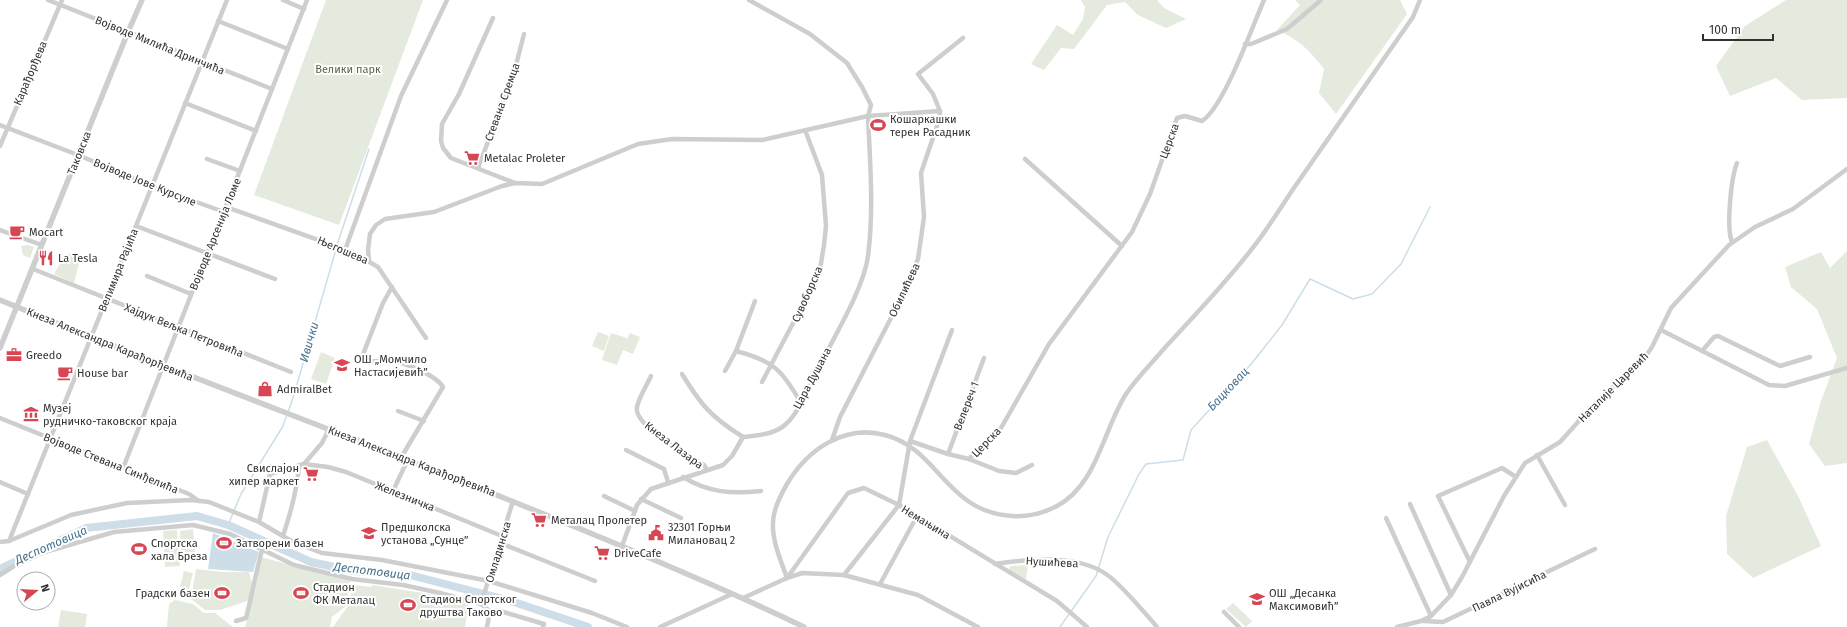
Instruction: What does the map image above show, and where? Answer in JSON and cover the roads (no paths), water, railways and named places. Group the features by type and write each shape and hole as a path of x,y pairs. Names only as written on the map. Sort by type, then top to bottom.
{"street":[{"name":"Војводе Милића Дринчића","path":"48,0 60,2 128,32 272,89"},
{"name":"Таковска","path":"0,348 142,0"},
{"name":"Велимира Рајића","path":"9,540 227,0"},
{"path":"283,0 304,9"},
{"name":"Војводе Арсенија Ломе","path":"123,468 307,0"},
{"path":"343,249 401,96 447,0"},
{"name":"Цара Душана","path":"743,437 769,433 779,429 787,424 800,403 861,281 868,257 871,212 868,116 871,105 862,87 847,63 810,34 749,0"},
{"name":"Церска","path":"969,459 1001,428 1049,344 1122,246 1140,218 1177,118 1185,116 1202,121 1207,118 1221,98 1264,0"},
{"path":"1245,44 1251,44 1287,29 1321,0"},
{"path":"909,443 959,495 987,512 1001,515 1032,515 1044,512 1067,500 1084,481 1127,392 1251,251 1413,17 1420,0"},
{"name":"Карађорђева","path":"0,146 60,2"},
{"path":"493,18 459,94 442,124 441,132 443,148 451,158 515,183"},
{"path":"218,21 288,49"},
{"name":"Стевана Сремца","path":"478,168 514,73 524,34"},
{"path":"369,260 368,250 370,234 376,224 385,219 434,212 502,186 515,183 542,184 638,144 672,139 762,140 868,116 940,111 933,94 918,74 963,38"},
{"path":"185,103 256,131"},
{"name":"Обилићева","path":"832,440 840,417 892,316 918,259 924,217 921,173 940,120 940,111"},
{"name":"Војводе Јове Курсуле","path":"0,125 78,155 152,186 224,212"},
{"name":"Сувоборска","path":"762,382 820,269 826,226 822,175 805,130"},
{"path":"207,158 240,171"},
{"path":"1025,159 1122,246"},
{"path":"1732,242 1730,226 1733,175 1737,164"},
{"name":"Наталије Царевић","path":"1397,627 1421,621 1431,616 1451,595 1504,496 1525,463 1560,442 1596,402 1643,360 1652,347 1671,308 1732,242 1755,227 1793,209 1847,169"},
{"name":"Његошева","path":"226,207 333,245 369,260 378,267 426,338"},
{"path":"136,226 275,279"},
{"path":"0,230 42,245"},
{"name":"Хајдук Вељка Петровића","path":"33,269 291,372"},
{"path":"147,276 191,294"},
{"path":"392,287 383,303 362,356 365,361 396,362 407,365 423,372 441,383 443,387 405,458 394,491"},
{"name":"Кнеза Александра Карађорђевића","path":"0,300 513,501 743,598 804,627"},
{"path":"725,372 736,351 755,301"},
{"path":"844,575 899,505 909,443 952,330"},
{"path":"1661,330 1769,385 1785,386 1847,368"},
{"path":"1702,351 1714,337 1718,336 1780,366 1810,357"},
{"path":"736,351 758,357 772,364 789,383 800,403"},
{"name":"Велереч 1","path":"948,454 984,358"},
{"path":"622,546 641,499 651,488 727,462 738,448 743,437 720,422 711,414 696,396 682,374"},
{"name":"Кнеза Лазара","path":"651,376 636,408 638,416 654,432 704,464 707,470"},
{"path":"398,411 424,420"},
{"name":"Војводе Стевана Синђелића","path":"0,418 189,494 199,501"},
{"path":"259,522 270,474 304,464 322,443 329,429"},
{"path":"787,578 774,536 773,522 782,493 804,460 832,440 848,434 865,432 883,434 909,443 969,459 999,471 1016,473 1032,465"},
{"path":"626,450 664,469 668,482"},
{"path":"1537,455 1565,505"},
{"name":"Железничка","path":"304,464 328,466 346,472 502,536"},
{"path":"283,536 294,506 299,466"},
{"path":"1470,562 1438,496 1502,468 1516,477"},
{"path":"683,477 703,488 723,493 761,491"},
{"path":"0,482 28,494"},
{"name":"Немањина","path":"787,578 848,493 864,488 899,505 1057,601 1087,627"},
{"path":"604,496 635,511"},
{"path":"641,499 681,518"},
{"path":"0,542 9,540 71,515 97,508 127,503 199,501 216,504 237,512 259,522 293,542 322,553 382,560 489,581 592,613 627,627"},
{"name":"Омладинска","path":"482,602 513,501"},
{"path":"1410,504 1451,595"},
{"path":"880,584 917,516"},
{"path":"1386,518 1431,616"},
{"path":"0,575 14,566 45,552 114,532 193,525 230,534 294,565 352,579 403,585 482,602 490,610 500,611 544,624 543,627"},
{"path":"500,543 595,581"},
{"name":"Павла Вујисића","path":"1421,621 1443,622 1595,549"},
{"path":"236,621 246,618 256,583 256,574 262,550"},
{"name":"Нушићева","path":"995,564 1018,561 1057,561 1078,563 1096,568 1106,574 1156,627"},
{"path":"743,598 787,578 802,573 844,575 918,595 978,627"},
{"path":"660,627 667,626 732,594"},
{"path":"487,627 490,610"},
{"path":"1224,612 1239,627"}],"waterway":[{"name":"Ивички","path":"228,525 241,494 283,426 293,398 339,239 369,149"},
{"name":"Бацковац","path":"1060,627 1096,576 1108,537 1139,474 1146,464 1183,460 1191,430 1252,363 1282,325 1310,279 1353,299 1372,294 1401,264 1430,207"},
{"name":"Деспотовица","path":"0,569 86,528 197,516 228,525 311,562 353,571 410,575 514,602 588,627"}],"place":[{"name":"Кошаркашки терен Расадник","path":"878,125"},
{"name":"Metalac Proleter","path":"472,158"},
{"name":"Mocart","path":"17,232"},
{"name":"La Tesla","path":"46,258"},
{"name":"Greedo","path":"14,355"},
{"name":"ОШ „Момчило Настасијевић”","path":"342,365"},
{"name":"House bar","path":"65,373"},
{"name":"AdmiralBet","path":"265,389"},
{"name":"Музеј рудничко-таковског краја","path":"31,414"},
{"name":"Свислајон хипер маркет","path":"311,474"},
{"name":"Металац Пролетер","path":"539,520"},
{"name":"Предшколска установа „Сунце”","path":"369,533"},
{"name":"32301 Горњи Милановац 2","path":"656,533"},
{"name":"Затворени базен","path":"224,543"},
{"name":"Спортска хала Бреза","path":"139,549"},
{"name":"DriveCafe","path":"602,553"},
{"name":"Градски базен","path":"222,593"},
{"name":"Стадион ФК Металац","path":"301,593"},
{"name":"ОШ „Десанка Максимовић”","path":"1257,599"},
{"name":"Стадион Спортског друштва Таково","path":"408,605"}],"park label":[{"name":"Велики парк","path":"348,69"}]}
